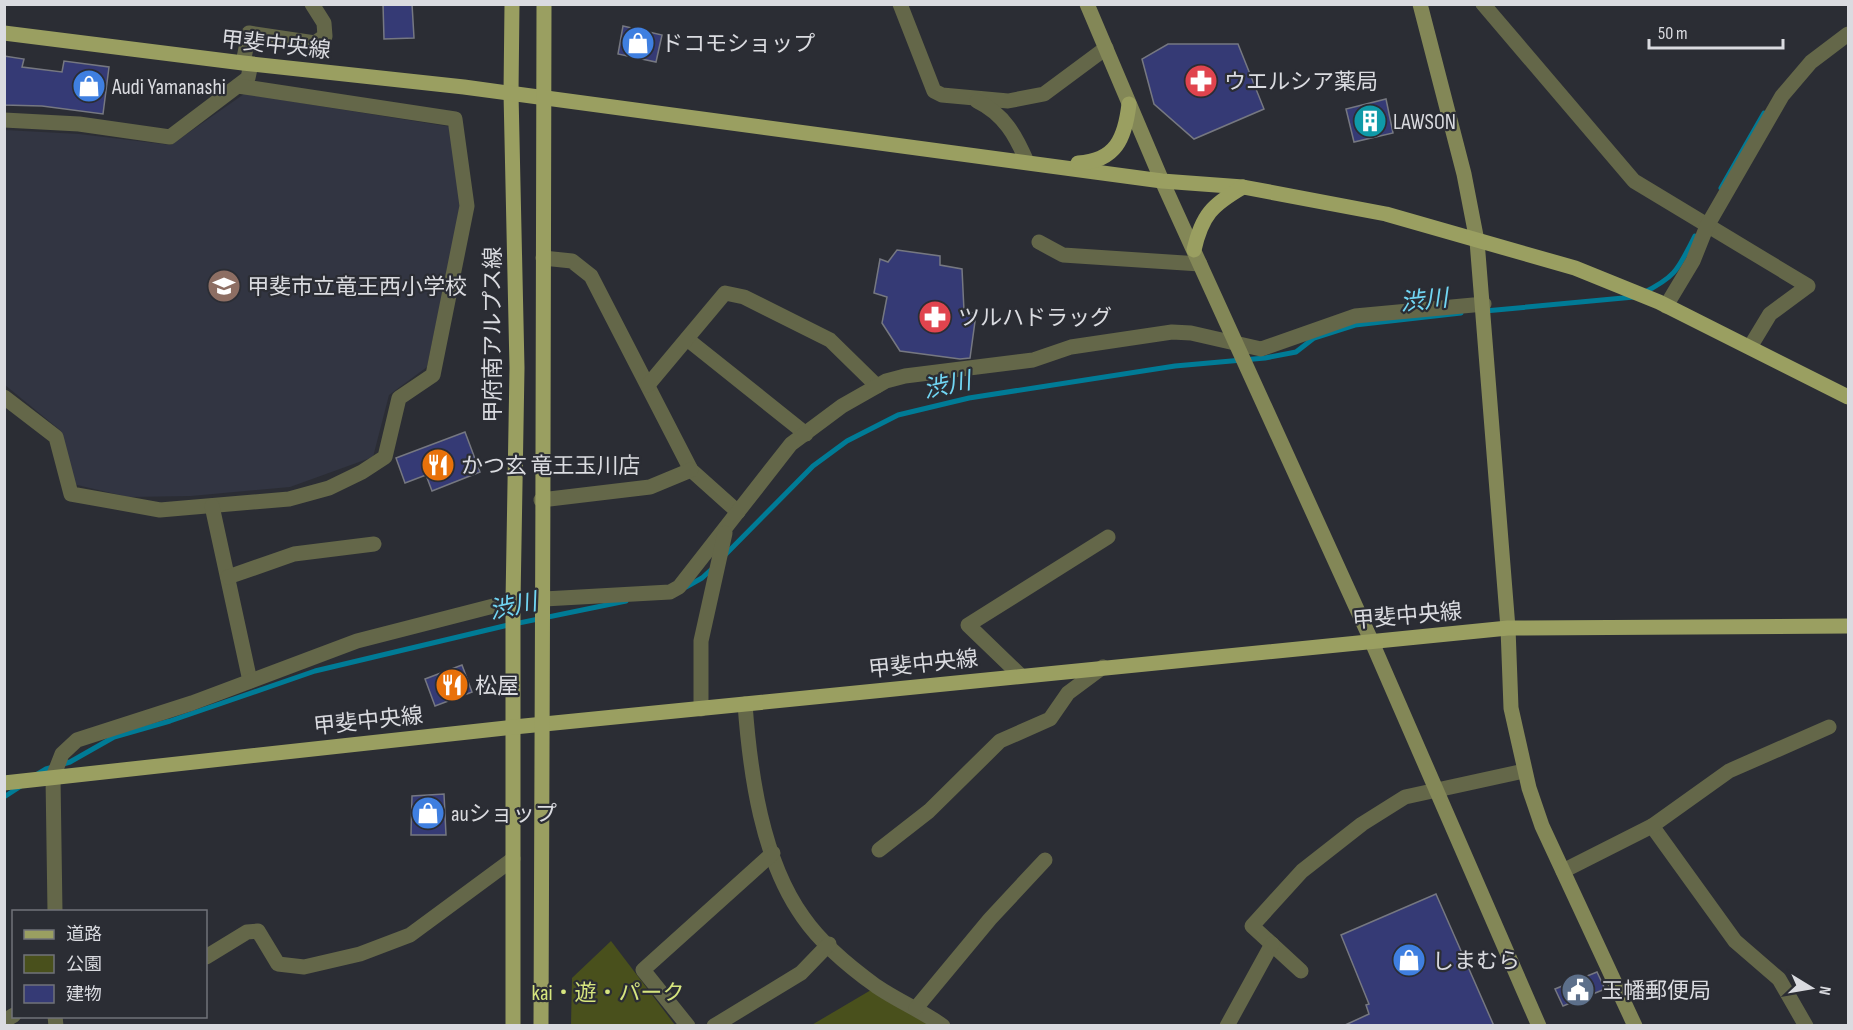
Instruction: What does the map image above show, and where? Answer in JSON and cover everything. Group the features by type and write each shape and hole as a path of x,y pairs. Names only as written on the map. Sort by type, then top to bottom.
{"main road":[{"name":"甲府南アルプス線","path":"512,4 511,93 517,368 513,601 513,1026"},
{"path":"541,1026 544,4"},
{"name":"甲斐中央線","path":"4,33 247,64 511,93 1048,165"},
{"path":"1048,165 1097,162 1122,137 1129,104"},
{"path":"1048,165 1162,181 1243,188 1386,214 1575,268 1666,306 1848,397"},
{"path":"1197,257 1200,223 1219,201 1243,188"},
{"name":"甲斐中央線","path":"4,783 514,727 1508,628 1848,626"}],"street":[{"path":"4,120 79,124 170,137 248,78 249,33 315,43 326,36 324,23 312,4"},
{"path":"900,4 934,91 942,95 1008,101 1044,94 1106,48"},
{"path":"1087,4 1162,181 1371,640 1539,1026"},
{"path":"1420,4 1464,174 1477,241 1484,304 1508,628 1511,708 1524,771 1542,826 1635,1026"},
{"path":"1483,4 1634,181 1808,286 1770,314 1750,347"},
{"path":"1666,306 1693,261 1707,226 1782,96 1811,62 1848,34"},
{"path":"4,397 56,437 71,494 160,510 289,499 329,488 362,472 385,457 399,398 433,375 467,206 455,119 238,86"},
{"path":"969,98 989,107 1005,120 1028,162"},
{"path":"1039,242 1063,255 1197,257"},
{"path":"543,258 572,261 591,276 691,470 738,512"},
{"path":"648,385 725,293 744,297 830,340 878,386"},
{"path":"544,599 670,592 679,587 791,444 842,406 878,386 905,376 1033,360 1071,347 1172,332 1191,333 1238,346 1261,349 1355,316 1484,304"},
{"path":"687,339 806,434"},
{"path":"542,500 650,487 691,470"},
{"path":"212,506 250,681"},
{"path":"701,709 701,641 726,527"},
{"path":"1021,676 968,625 1108,537"},
{"path":"228,577 294,554 374,544"},
{"path":"55,910 53,777 62,754 77,740 192,703 357,641 513,601"},
{"path":"879,850 929,811 1000,741 1050,719 1068,693 1103,667"},
{"path":"745,704 749,754 758,806 779,874 803,917 828,944 876,986 943,1026"},
{"path":"1563,871 1652,826 1729,771 1829,727"},
{"path":"1301,971 1252,926 1302,871 1362,824 1405,797 1524,771"},
{"path":"1652,826 1736,941 1779,979 1806,1026"},
{"path":"688,1026 643,970 773,853"},
{"path":"207,956 247,932 258,932 278,964 304,967 360,954 410,935 513,859"},
{"path":"916,1008 990,919 1045,860"},
{"path":"714,1026 801,973 828,944"},
{"path":"1227,1026 1272,944"}],"shaded area":[{"name":"甲斐市立竜王西小学校","path":"244,94 452,127 461,204 427,367 389,395 373,457 290,487 191,496 128,497 73,484 61,431 5,385 5,130 79,134 171,145"}],"green space":[{"name":"kai・遊・パーク","path":"611,941 675,1025 571,1025 572,978"},
{"path":"871,990 934,1026 810,1026"}],"building":[{"path":"383,4 412,4 414,38 384,39"},
{"path":"623,26 662,35 656,62 618,54"},
{"name":"ウエルシア薬局","path":"1168,44 1238,44 1264,109 1194,139 1154,104 1142,59"},
{"path":"4,56 24,59 22,67 62,72 64,61 109,67 103,114 42,106 4,105"},
{"name":"LAWSON","path":"1386,99 1393,133 1354,142 1346,109"},
{"path":"897,250 940,256 940,265 962,269 964,311 976,314 970,358 960,359 900,351 882,323 887,297 874,293 880,259 888,262"},
{"name":"かつ玄 竜王玉川店","path":"465,432 480,472 432,491 426,475 405,483 396,458"},
{"path":"462,665 472,692 435,706 425,679"},
{"path":"444,794 446,835 411,835 412,796"},
{"path":"1436,894 1494,1026 1343,1026 1369,1014 1366,1005 1369,1004 1341,935"},
{"path":"1597,972 1605,989 1563,1006 1555,989"}],"waterway":[{"name":"渋川","path":"1721,188 1764,113"},
{"name":"渋川","path":"1643,293 1670,276 1695,236"},
{"name":"渋川","path":"1485,311 1634,297"},
{"name":"渋川","path":"723,557 813,466 847,441 898,415 969,398 1175,366 1265,358 1296,352 1314,338 1355,325 1461,313"},
{"name":"渋川","path":"686,587 702,578 713,568"},
{"name":"渋川","path":"36,775 46,769 70,762 114,737 170,721 315,671 504,626 626,601"},
{"name":"渋川","path":"4,797 21,786"}],"place":[{"name":"ドコモショップ","path":"638,43"},
{"name":"ウエルシア薬局","path":"1201,81"},
{"name":"Audi Yamanashi","path":"89,86"},
{"name":"LAWSON","path":"1370,121"},
{"name":"甲斐市立竜王西小学校","path":"224,286"},
{"name":"ツルハドラッグ","path":"935,317"},
{"name":"かつ玄 竜王玉川店","path":"438,465"},
{"name":"松屋","path":"452,685"},
{"name":"auショップ","path":"428,813"},
{"name":"しまむら","path":"1409,960"},
{"name":"玉幡郵便局","path":"1578,990"}]}
